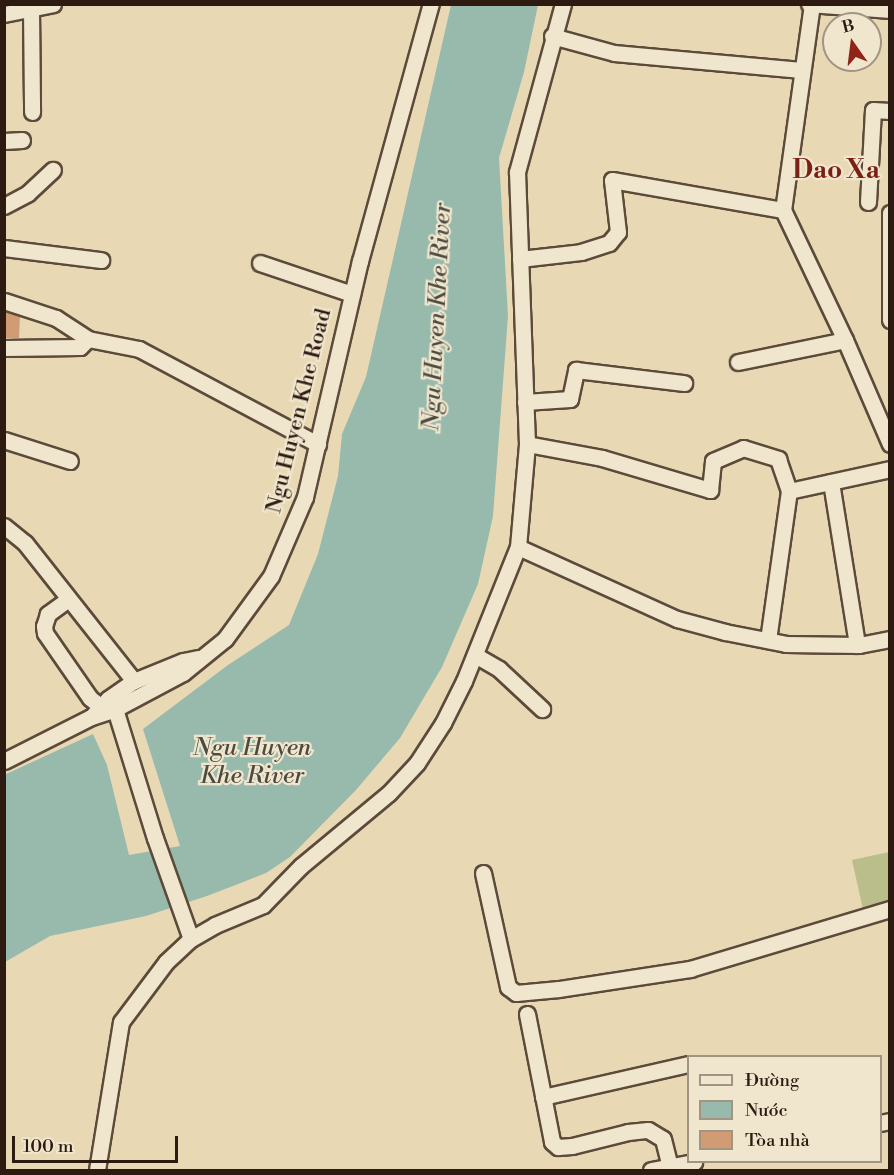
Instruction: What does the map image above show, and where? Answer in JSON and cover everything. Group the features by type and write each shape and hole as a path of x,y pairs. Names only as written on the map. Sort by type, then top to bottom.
{"street":[{"path":"4,14 53,4"},
{"name":"Ngu Huyen Khe Road","path":"4,761 183,673 225,639 271,576 305,497 352,294 431,4"},
{"path":"97,1170 121,1022 189,934 263,905 301,866 389,793 417,763 443,723 475,655 518,547 527,444 517,172 552,36 563,4"},
{"path":"890,10 811,5 783,210 890,444"},
{"path":"31,9 32,112"},
{"path":"552,36 614,53 801,70"},
{"path":"868,202 873,110 890,111"},
{"path":"4,141 22,140"},
{"path":"4,206 28,193 53,170"},
{"path":"520,259 581,252 609,243 618,232 612,180 783,210"},
{"path":"890,213 890,320"},
{"path":"4,248 101,260"},
{"path":"260,262 352,294"},
{"path":"4,302 57,318 88,339 139,349 318,444"},
{"path":"4,348 80,347 88,339"},
{"path":"738,362 844,340"},
{"path":"525,402 570,399 576,370 684,383"},
{"path":"4,440 70,461"},
{"path":"527,444 602,458 710,490 713,461 743,448 778,459 789,491 768,640"},
{"path":"789,491 890,469"},
{"path":"831,482 857,645"},
{"path":"4,526 25,543 67,600 134,681"},
{"path":"518,547 677,619 786,644 857,645 890,639"},
{"path":"67,600 48,614 45,633 90,698 102,711 155,838 189,934"},
{"path":"475,655 499,669 542,709"},
{"path":"102,711 134,681 183,661 201,658"},
{"path":"483,873 508,987 516,993 570,988 690,969 890,909"},
{"path":"527,1014 552,1142 558,1147 648,1130 663,1139 669,1167"},
{"path":"543,1097 687,1064"},
{"path":"651,1170 687,1163"}],"green space":[{"path":"889,852 889,907 864,914 852,860"}],"water":[{"name":"Ngu Huyen Khe River","path":"451,5 538,5 524,72 499,158 508,316 493,516 478,584 442,667 400,738 356,790 290,857 266,873 207,896 146,916 50,936 5,962 4,775 93,734 107,765 129,855 180,846 143,729 228,665 289,625 318,554 338,476 342,434 366,377"}],"building":[{"path":"4,311 20,316 19,338 4,338"}],"district":[{"name":"Dao Xa","path":"836,171"}]}
